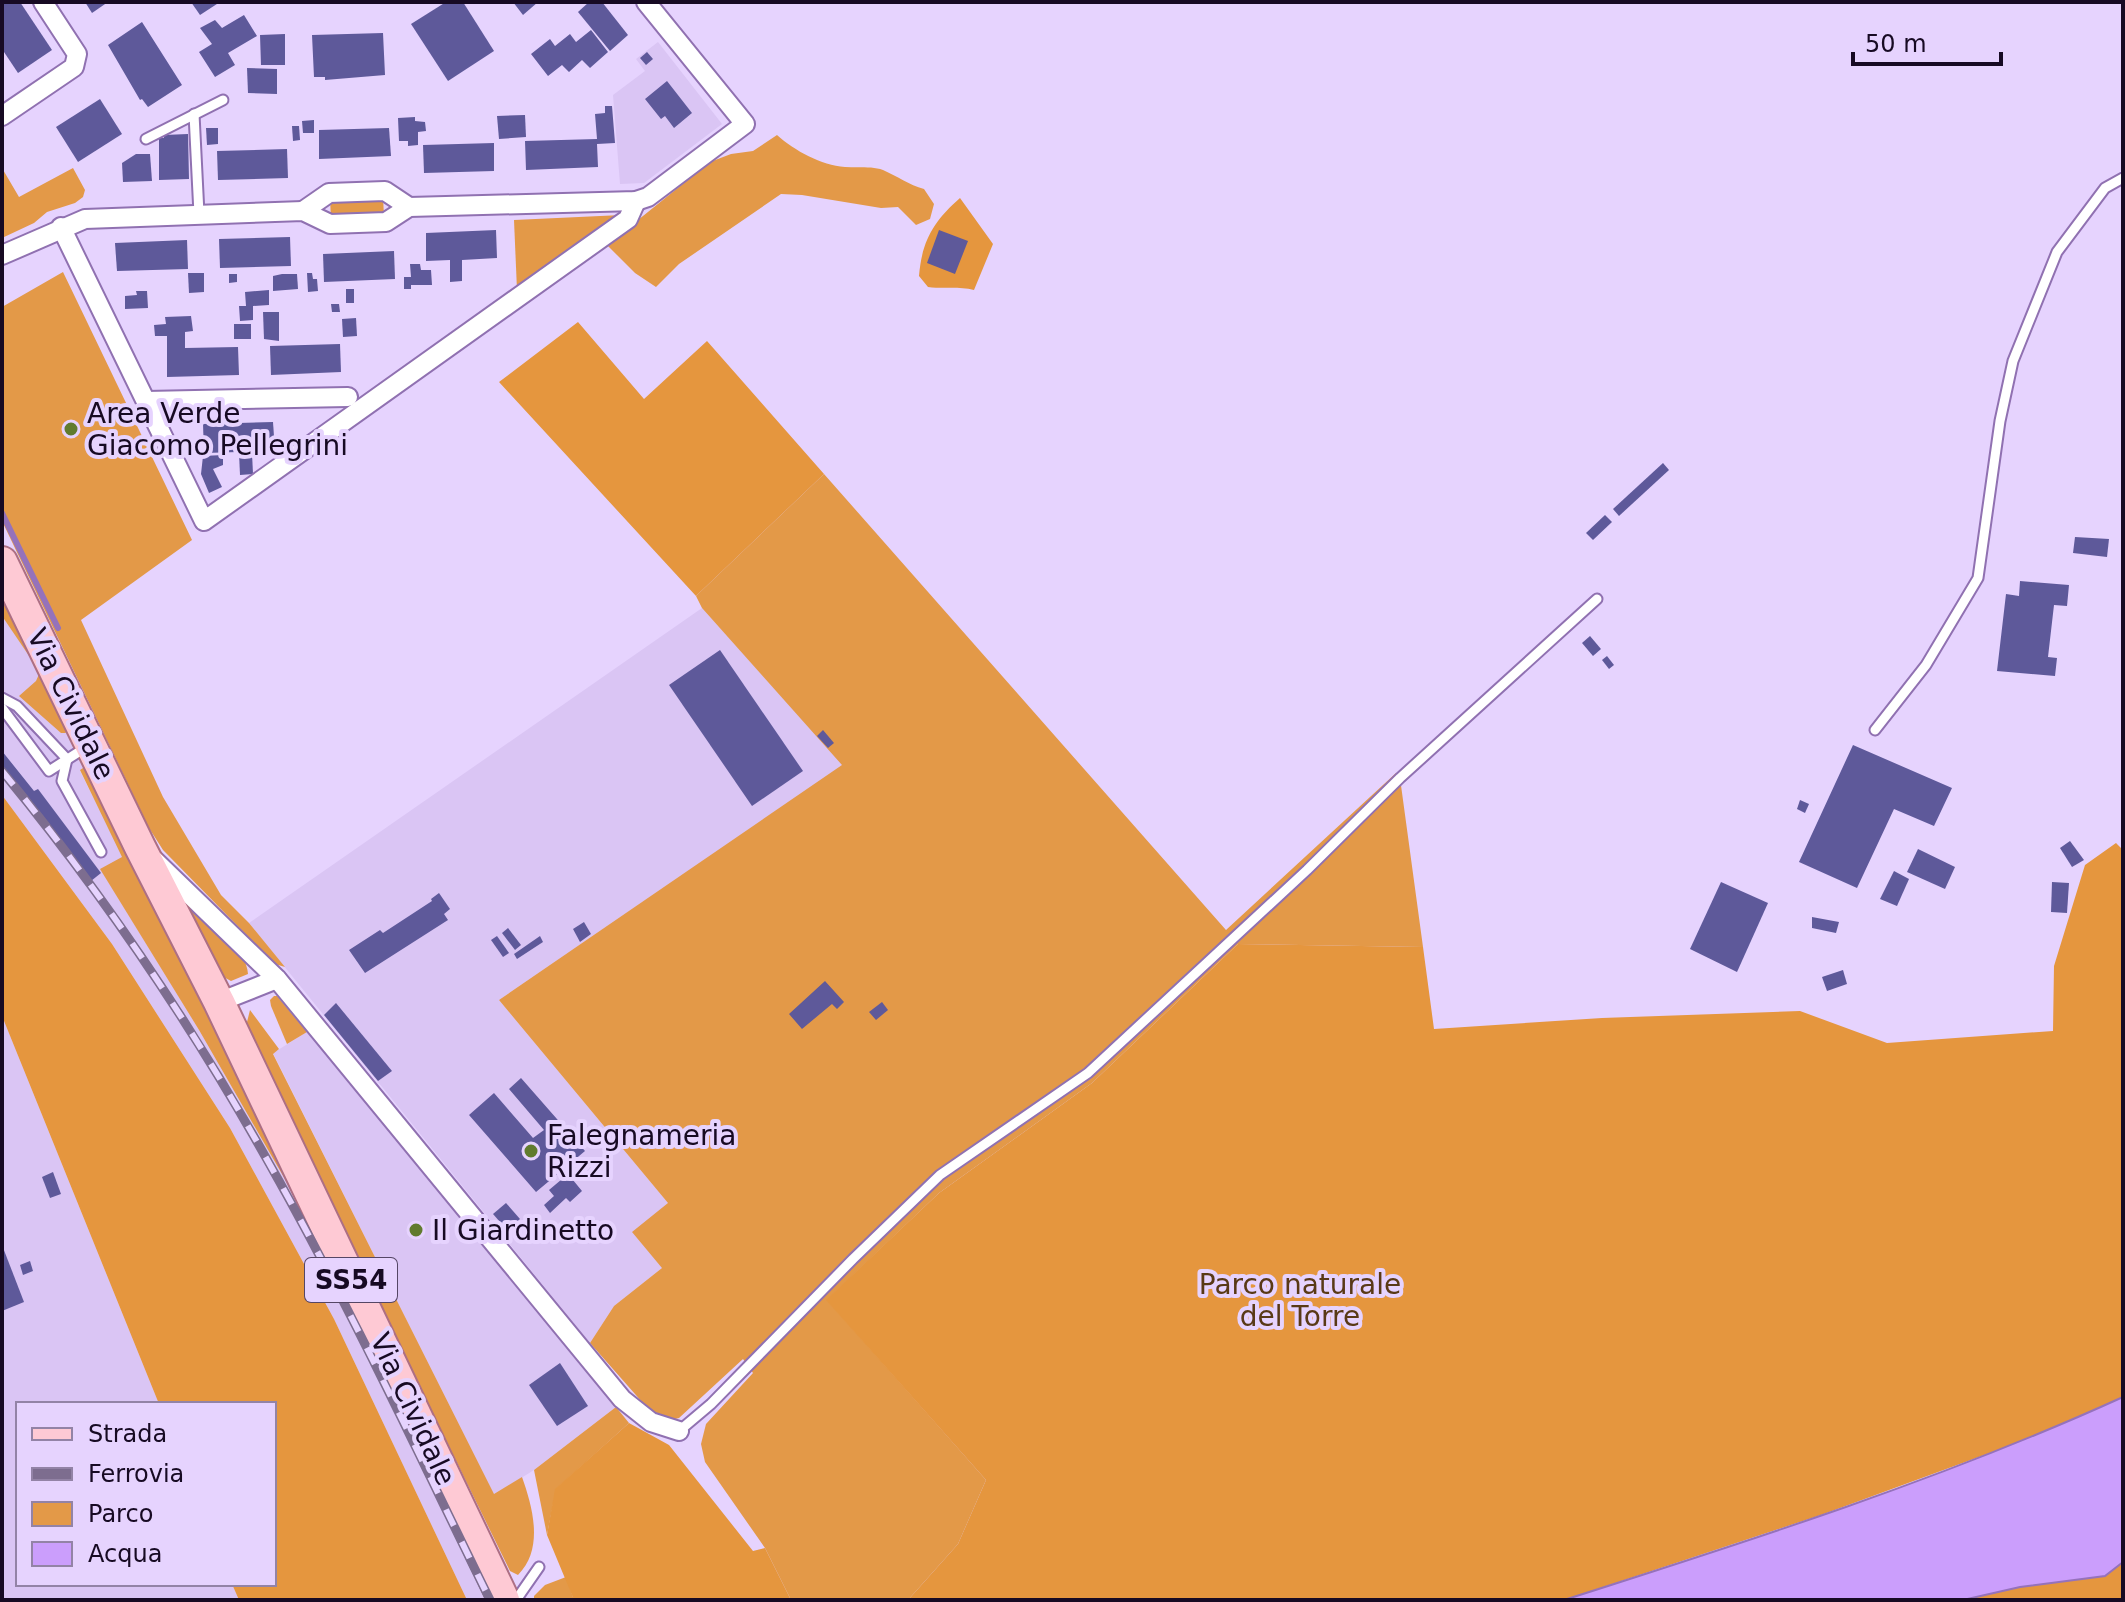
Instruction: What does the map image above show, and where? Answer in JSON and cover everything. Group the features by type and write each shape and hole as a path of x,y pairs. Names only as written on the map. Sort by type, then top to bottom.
{"main road":[{"name":"Via Cividale","path":"2,562 79,751 140,847 219,1002 504,1600"}],"street":[{"path":"2,116 74,67 77,61 77,54 43,2"},
{"path":"2,255 61,227 98,218 303,211 330,224 386,222 409,207 636,201 655,194 745,124 646,2"},
{"path":"303,211 329,193 371,191 385,191 409,207"},
{"path":"61,227 204,521 628,219 636,201"},
{"path":"146,401 348,397"},
{"name":"Via Cividale","path":"140,847 283,976 622,1399 651,1422 679,1431"},
{"path":"219,1002 283,976"}],"lane":[{"path":"146,139 223,100"},
{"path":"194,114 199,214"},
{"path":"1875,730 1926,665 1978,578 2000,421 2013,361 2057,252 2105,188 2123,178"},
{"path":"679,1431 711,1404 940,1175 1088,1073 1597,599"},
{"path":"2,698 79,751"},
{"path":"2,708 49,771 79,751"},
{"path":"79,751 62,781 101,852"},
{"path":"516,1600 539,1567"}],"shaded area":[{"path":"658,42 722,124 644,183 620,184 613,95 645,71 636,59"},
{"path":"702,608 843,765 499,1000 668,1203 662,1268 614,1306 590,1343 249,923"},
{"path":"2,616 27,652 33,649 89,764 80,771 123,857 101,870 199,1030 301,1207 495,1600 467,1600 334,1319 230,1128 112,944 2,795"},
{"path":"2,1016 158,1402 16,1402 16,1586 233,1586 239,1600 2,1600"},
{"name":"Il Giardinetto","path":"307,1032 616,1407 534,1470 494,1495 273,1053"}],"green space":[{"path":"777,135 800,152 818,160 836,166 879,169 924,189 934,204 930,219 916,225 898,207 881,208 781,194 679,264 656,287 635,273 607,245 710,162 731,154 753,151"},
{"path":"2,168 19,197 73,168 85,190 83,197 75,203 47,212 34,223 2,238"},
{"path":"383,197 384,216 331,218 330,199"},
{"path":"960,198 993,244 974,290 928,287 919,276 926,242 936,223"},
{"path":"622,215 517,290 514,220"},
{"name":"Area Verde Giacomo Pellegrini","path":"63,272 192,540 81,620 163,797 221,895 285,967 275,964 163,850 149,828 2,521 2,307"},
{"path":"578,322 644,399 707,341 824,474 696,596 499,382"},
{"path":"824,474 1226,930 1396,773 1400,778 1423,947 1238,944 1092,1083 939,1193 827,1300 986,1480 958,1544 908,1600 791,1600 765,1548 705,1462 701,1444 706,1424 753,1373 743,1359 679,1418 671,1420 650,1411 590,1343 614,1306 662,1268 632,1232 668,1203 499,1000 842,765 702,608 696,596"},
{"path":"2,587 69,731 65,733 61,733 19,696 36,681 40,672 2,616"},
{"path":"89,764 301,1207 199,1030 100,869 122,857 80,770"},
{"path":"2,795 112,944 230,1128 334,1319 467,1600 239,1600 233,1586 276,1586 276,1402 158,1402 2,1016"},
{"name":"Parco naturale del Torre","path":"2116,843 2123,850 2123,1397 2039,1435 1821,1515 1564,1600 908,1600 958,1544 986,1480 826,1300 939,1193 1092,1083 1238,944 1423,947 1434,1029 1602,1018 1800,1011 1887,1043 2053,1031 2054,966 2085,865"},
{"path":"189,905 234,945 248,974 231,981 218,974 186,907"},
{"path":"274,996 307,1032 287,1044 271,1006 270,1000"},
{"path":"250,1010 279,1049 273,1054 494,1494 522,1477 530,1502 534,1541 526,1565 518,1575 510,1571 245,1030"},
{"path":"616,1407 629,1423 556,1489 547,1535 534,1470"},
{"path":"629,1423 669,1445 753,1551 765,1548 791,1600 574,1600 547,1535 555,1489"},
{"path":"2123,1562 2123,1600 1963,1600 2020,1587 2104,1576"},
{"path":"566,1577 574,1600 534,1600 545,1585"}],"water":[{"path":"2123,1397 2123,1562 2105,1576 2020,1587 1963,1600 1564,1600 1917,1481"}],"building":[{"path":"2,2 20,2 52,50 18,73 2,49"},
{"path":"85,2 108,2 92,13"},
{"path":"191,2 220,2 200,15"},
{"path":"446,2 463,2 494,51 448,81 411,24"},
{"path":"513,2 538,2 523,15"},
{"path":"589,2 602,2 628,35 610,51 578,12"},
{"path":"244,15 257,36 228,53 235,65 215,77 199,52 212,44 200,28 215,20 222,28"},
{"path":"142,22 182,85 148,107 140,100 108,45"},
{"path":"591,30 608,52 590,68 582,60 569,72 562,65 548,76 531,54 550,39 555,46 570,34 576,42"},
{"path":"383,33 385,75 325,80 325,77 314,77 312,35"},
{"path":"285,34 285,65 261,65 260,35"},
{"path":"647,52 653,59 646,65 640,58"},
{"path":"247,68 277,69 277,94 248,93"},
{"path":"667,81 692,113 674,128 665,116 661,119 645,99"},
{"path":"100,99 122,134 78,162 56,127"},
{"path":"605,106 612,106 615,143 597,144 598,167 526,170 525,141 597,139 595,114 605,113"},
{"path":"525,115 526,137 499,139 497,116"},
{"path":"415,117 415,121 425,122 426,131 418,132 418,145 408,146 408,141 399,141 398,118"},
{"path":"314,120 314,133 303,133 302,121"},
{"path":"292,126 299,126 300,140 293,141"},
{"path":"206,128 218,128 218,144 207,145"},
{"path":"389,128 391,156 319,159 319,130"},
{"path":"188,134 189,179 159,180 159,138"},
{"path":"494,143 494,171 424,173 423,145"},
{"path":"287,149 288,178 218,180 217,151"},
{"path":"136,154 150,154 152,181 123,182 122,163"},
{"path":"496,230 497,258 462,260 462,281 450,282 450,260 426,261 426,233"},
{"path":"939,230 968,241 955,274 927,263"},
{"path":"290,237 291,266 220,268 219,239"},
{"path":"187,240 188,269 117,271 115,243"},
{"path":"394,251 395,279 324,282 323,254"},
{"path":"410,264 420,264 421,270 431,270 432,285 411,285 411,289 404,289 404,277 411,277"},
{"path":"188,273 204,273 204,292 189,293"},
{"path":"307,273 312,273 313,279 317,279 318,291 308,292"},
{"path":"229,274 237,274 237,282 229,283"},
{"path":"297,274 298,289 273,291 273,276"},
{"path":"346,289 354,289 354,303 346,303"},
{"path":"269,290 269,305 253,306 253,320 240,321 239,306 246,306 245,292"},
{"path":"136,291 147,291 148,308 125,309 125,296 137,295"},
{"path":"331,304 339,304 340,312 332,312"},
{"path":"263,312 279,312 279,341 264,339"},
{"path":"191,316 193,331 185,332 185,348 238,347 239,375 167,377 167,336 155,336 154,325 166,324 165,317"},
{"path":"356,318 357,336 343,337 342,319"},
{"path":"234,324 251,324 251,339 234,339"},
{"path":"340,344 341,372 271,375 270,346"},
{"path":"273,422 275,451 204,453 203,424"},
{"path":"239,453 252,453 253,474 240,475"},
{"path":"223,455 223,465 213,469 222,487 209,493 201,474 203,456"},
{"path":"1663,463 1669,470 1619,516 1613,509"},
{"path":"1605,515 1612,522 1593,540 1586,533"},
{"path":"2075,537 2109,539 2107,557 2073,553"},
{"path":"2020,581 2069,585 2067,606 2054,605 2048,657 2057,658 2055,676 1997,671 2006,594 2019,596"},
{"path":"1590,636 1601,649 1593,656 1582,643"},
{"path":"720,650 803,771 752,806 669,685"},
{"path":"1607,656 1614,665 1609,669 1602,660"},
{"path":"823,730 834,743 828,748 817,736"},
{"path":"1853,745 1952,788 1934,826 1894,809 1857,888 1799,862"},
{"path":"2,751 34,791 38,789 101,873 91,881 2,767"},
{"path":"1800,800 1809,804 1805,813 1797,809"},
{"path":"2070,841 2084,860 2072,867 2060,848"},
{"path":"1918,849 1955,867 1945,889 1907,872"},
{"path":"1894,871 1909,879 1897,906 1880,899"},
{"path":"1721,882 1768,903 1737,972 1690,949"},
{"path":"2052,882 2069,883 2067,913 2051,912"},
{"path":"439,893 450,909 444,914 448,920 365,973 349,950 380,930 383,933 432,901"},
{"path":"1812,917 1839,922 1836,933 1812,928"},
{"path":"584,922 591,934 580,942 573,929"},
{"path":"508,928 521,945 515,950 502,933"},
{"path":"497,936 509,953 503,957 491,940"},
{"path":"540,936 543,942 517,959 514,954"},
{"path":"1843,970 1847,984 1827,991 1822,977"},
{"path":"825,981 844,1002 837,1009 832,1004 802,1029 789,1014"},
{"path":"882,1002 888,1010 876,1020 869,1012"},
{"path":"336,1003 392,1071 378,1081 324,1015"},
{"name":"Falegnameria Rizzi","path":"521,1078 585,1151 536,1192 469,1115 494,1093 533,1138 544,1130 509,1089"},
{"path":"53,1172 61,1194 50,1198 42,1177"},
{"path":"568,1174 582,1191 570,1202 566,1198 550,1213 544,1205 554,1196 549,1190"},
{"path":"506,1203 520,1219 507,1230 493,1214"},
{"path":"2,1245 24,1302 2,1311"},
{"path":"30,1261 33,1271 23,1275 20,1265"},
{"path":"560,1363 588,1406 557,1426 529,1385"}],"waterway":[{"path":"2,513 58,628"}],"railway":[{"path":"2,771 109,910 236,1106 353,1320 490,1600"}],"place":[{"name":"Area Verde Giacomo Pellegrini","path":"71,429"},
{"name":"Falegnameria Rizzi","path":"531,1151"},
{"name":"Il Giardinetto","path":"416,1230"}]}
